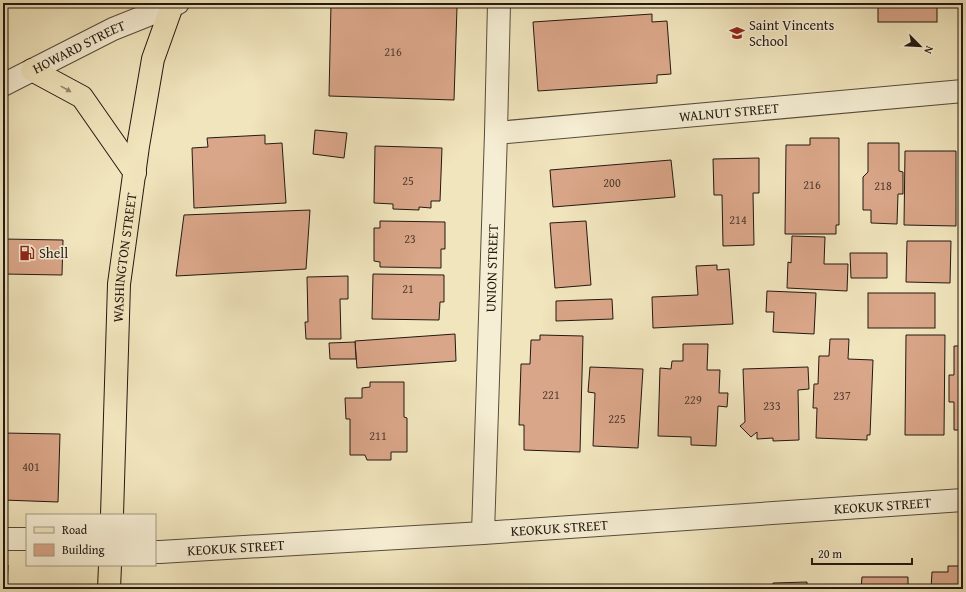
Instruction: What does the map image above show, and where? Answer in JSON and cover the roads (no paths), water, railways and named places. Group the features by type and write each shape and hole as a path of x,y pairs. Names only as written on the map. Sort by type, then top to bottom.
{"main road":[{"name":"WASHINGTON STREET","path":"112,514 119,284 153,59 174,4"},
{"path":"32,70 82,97 135,173"},
{"path":"109,589 110,566"}],"street":[{"name":"UNION STREET","path":"483,533 499,3"},
{"name":"HOWARD STREET","path":"3,85 113,29 174,4"},
{"name":"WALNUT STREET","path":"496,133 963,91"},
{"name":"KEOKUK STREET","path":"156,552 483,533 963,500"},
{"path":"3,539 26,539"}],"place":[{"name":"Saint Vincents School","path":"737,33"},
{"name":"Shell","path":"27,253"}]}
